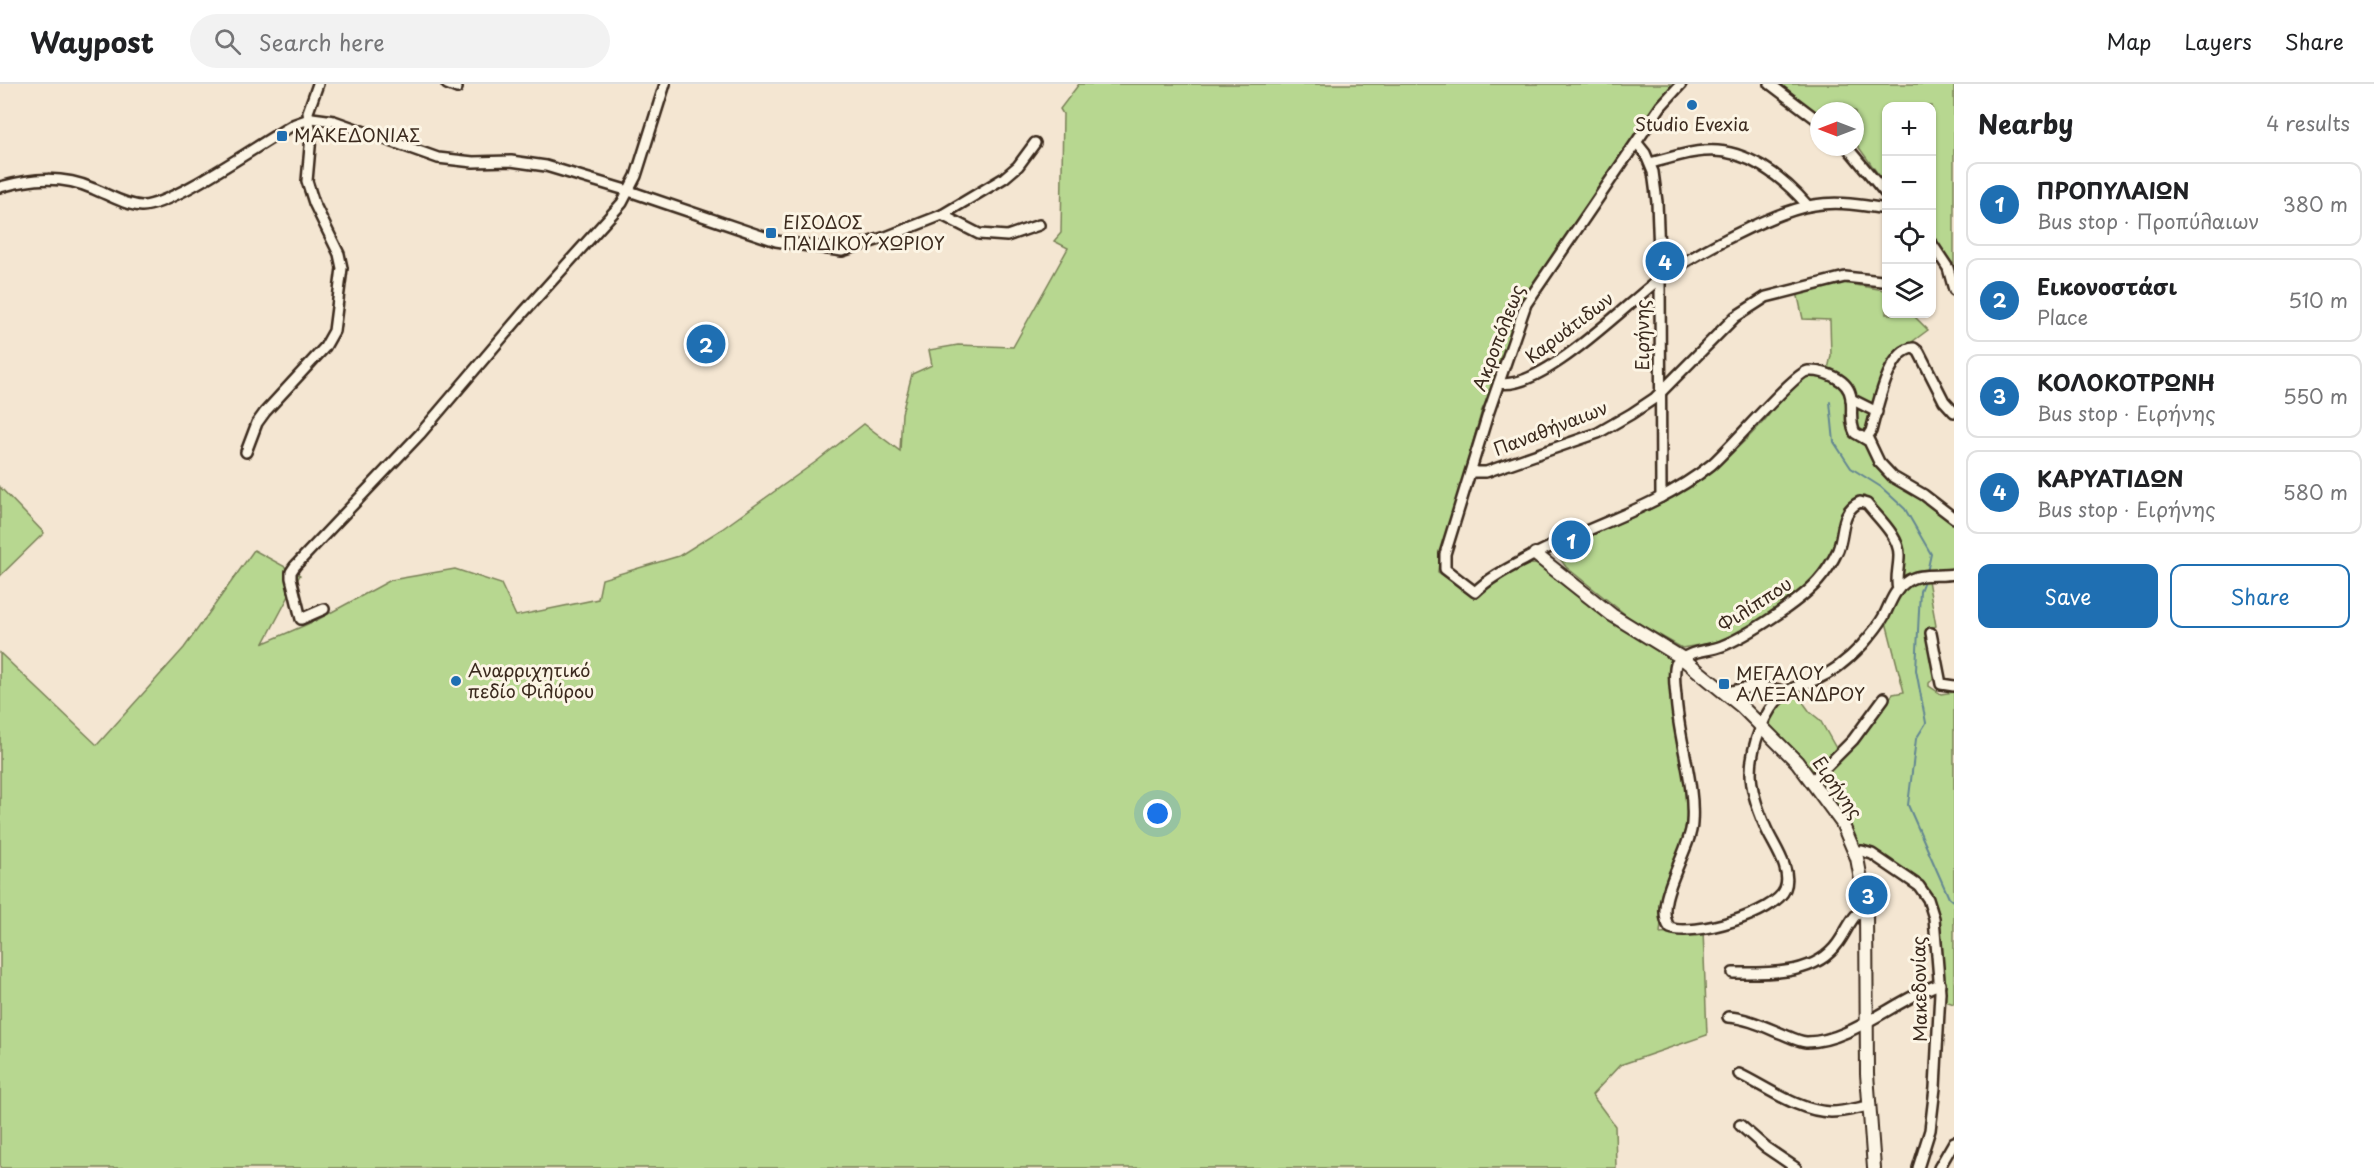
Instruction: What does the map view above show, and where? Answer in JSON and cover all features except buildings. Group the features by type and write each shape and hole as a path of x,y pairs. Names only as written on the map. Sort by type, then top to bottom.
{"street":[{"path":"246,452 257,423 325,347 332,336 335,324 341,287 341,261 308,188 306,173 312,136 308,119 309,107 318,84"},
{"path":"447,84 458,88"},
{"path":"324,609 301,619 291,572 385,468 420,434 622,203 629,191 665,84"},
{"name":"Ακροπόλεως","path":"1535,554 1494,577 1475,592 1447,572 1444,565 1499,383 1531,295 1661,106 1681,84"},
{"path":"1770,84 1810,114"},
{"path":"0,187 31,180 60,179 84,184 134,205 152,204 184,191 285,129 308,119 322,119 341,123 438,158 473,162 511,161 546,166 629,191 776,241 842,251 942,215 1004,178 1018,166 1035,143"},
{"name":"Ειρήνης","path":"1637,143 1650,164 1656,192 1660,279 1660,496"},
{"path":"1650,164 1706,151 1731,154 1767,170 1793,190 1808,206"},
{"path":"1855,156 1882,188"},
{"name":"Καρυάτιδων","path":"1499,383 1520,382 1544,370 1572,351 1660,279 1712,248 1785,214 1808,206 1848,203 1882,209"},
{"path":"942,215 979,234 1007,236 1039,225"},
{"path":"1936,250 1948,268 1954,290"},
{"name":"Παναθήναιων","path":"1471,472 1483,473 1598,433 1646,405 1736,317 1766,297 1845,277 1882,281"},
{"path":"1866,439 1871,433 1895,360 1904,350 1914,348 1921,355 1944,401 1954,411"},
{"path":"1535,554 1660,496 1711,465 1792,381 1801,373 1808,371 1839,379 1849,391 1852,429 1858,436 1866,439 1881,464 1891,475 1924,495 1954,518"},
{"path":"1851,399 1877,411"},
{"name":"Φιλίππου","path":"1682,658 1733,640 1775,614 1812,587 1828,568 1836,553 1849,510 1860,502 1869,507 1898,546 1898,590"},
{"name":"Ειρήνης","path":"1535,554 1612,615 1682,658 1726,693 1763,726 1812,781 1838,816 1855,851 1866,907 1869,1106 1874,1168"},
{"path":"1682,658 1675,665 1675,682 1678,723 1691,793 1692,824 1689,838 1670,884 1666,915 1668,926 1676,930 1737,920 1767,908 1784,892 1787,884 1785,870 1764,824 1752,778 1753,754 1772,708 1786,692 1825,676 1848,660 1876,628 1905,582 1916,577 1953,576"},
{"path":"1932,633 1941,684 1948,687 1954,686"},
{"path":"1726,693 1745,688 1774,689 1786,692"},
{"path":"1812,781 1855,738 1884,698"},
{"name":"Μακεδονίας","path":"1855,851 1872,854 1925,892 1935,922 1940,984 1933,1112 1929,1136 1918,1168"},
{"path":"1733,973 1780,972 1814,963 1833,949 1852,920 1866,907"},
{"path":"1728,1017 1744,1019 1806,1042 1835,1037 1918,993 1940,984"},
{"path":"1739,1074 1813,1109 1833,1112 1869,1106"},
{"path":"1740,1125 1765,1148 1796,1168"},
{"path":"1939,1168 1954,1142"}],"green space":[{"path":"1079,84 1675,84 1646,118 1525,295 1495,382 1482,410 1438,572 1474,597 1511,572 1536,564 1602,616 1670,656 1673,695 1685,773 1687,812 1683,838 1663,898 1660,933 1703,930 1707,1035 1620,1065 1592,1095 1615,1126 1616,1168 0,1168 0,653 97,745 184,648 254,550 300,575 264,643 317,620 391,580 455,569 501,584 516,616 598,599 602,579 679,556 722,529 817,461 864,424 900,451 902,413 912,374 932,365 929,350 958,345 1013,347 1068,248 1054,241 1061,233 1063,114 1060,109"},
{"path":"1781,84 1954,84 1954,271 1936,242 1936,102 1882,102 1882,179 1864,154 1864,102 1810,102 1810,108"},
{"path":"1839,282 1882,290 1882,318 1916,318 1928,330 1897,353 1868,447 1921,498 1954,524 1954,570 1901,581 1902,543 1864,496 1846,511 1829,558 1797,594 1733,636 1722,641 1682,648 1631,619 1566,567 1561,560 1561,551 1569,543 1635,517 1694,484 1713,470 1748,437 1801,379 1808,375 1826,378 1831,356 1830,320 1803,319 1797,292"},
{"path":"0,487 44,533 0,576"},
{"path":"1919,580 1928,580 1936,626 1929,629 1927,634 1935,677 1929,686 1941,694 1954,692 1954,1004 1945,1001 1941,930 1937,907 1931,896 1923,885 1873,851 1857,844 1839,810 1817,780 1893,694 1904,692 1886,622 1902,589"},
{"path":"1797,694 1810,712 1820,720 1837,750 1811,773 1770,725 1779,706"}],"waterway":[{"path":"1830,402 1834,442 1851,468 1881,487 1905,509 1931,554 1927,572"},
{"path":"1925,578 1920,591 1916,670 1926,723 1916,739 1908,805 1949,898 1954,902"}],"place":[{"name":"Studio Evexia","path":"1692,105"},
{"name":"ΜΑΚΕΔΟΝΙΑΣ","path":"282,136"},
{"name":"ΕΙΣΟΔΟΣ ΠΑΙΔΙΚΟΥ ΧΩΡΙΟΥ","path":"771,233"},
{"name":"ΚΑΡΥΑΤΙΔΩΝ","path":"1665,261"},
{"name":"Εικονοστάσι","path":"706,344"},
{"name":"ΠΡΟΠΥΛΑΙΩΝ","path":"1571,540"},
{"name":"Αναρριχητικό πεδίο Φιλύρου","path":"456,681"},
{"name":"ΜΕΓΑΛΟΥ ΑΛΕΞΑΝΔΡΟΥ","path":"1724,684"},
{"name":"ΚΟΛΟΚΟΤΡΩΝΗ","path":"1868,895"}]}
